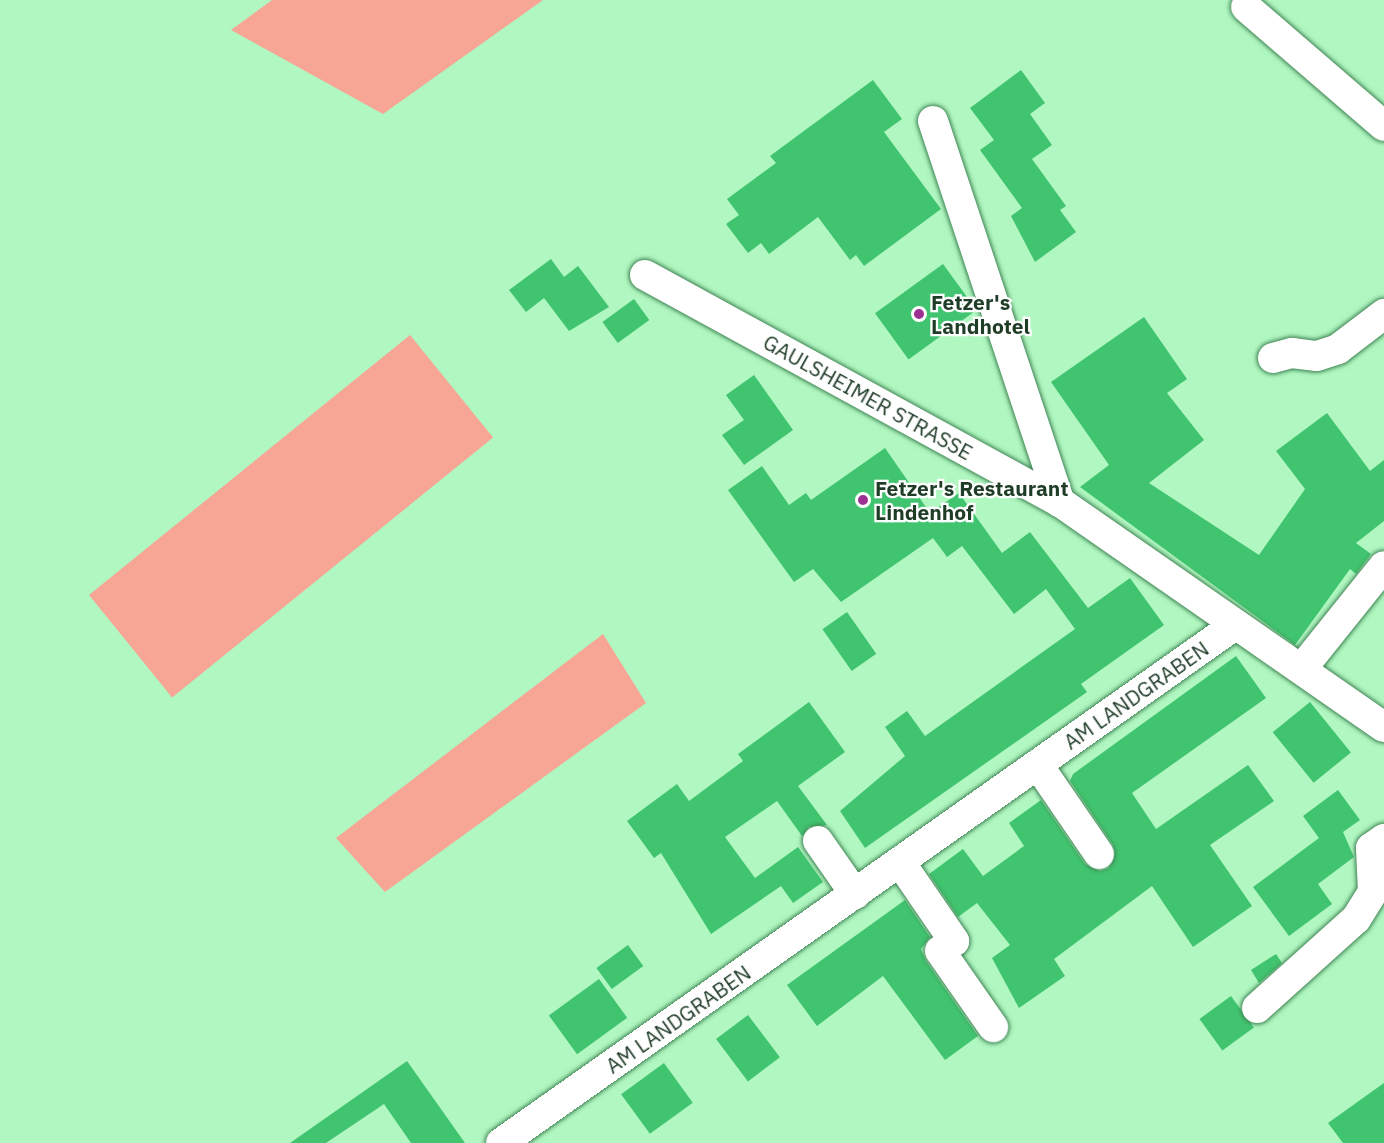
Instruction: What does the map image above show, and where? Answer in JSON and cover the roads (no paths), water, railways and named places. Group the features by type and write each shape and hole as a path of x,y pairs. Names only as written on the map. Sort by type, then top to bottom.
{"street":[{"path":"1245,7 1384,126"},
{"path":"933,121 1060,502"},
{"name":"GAULSHEIMER STRASSE","path":"645,275 1060,502 1235,625 1303,667 1384,727"},
{"path":"1273,358 1292,353 1317,356 1338,349 1384,314"},
{"path":"1303,667 1384,566"},
{"name":"AM LANDGRABEN","path":"501,1143 1235,625"},
{"path":"1038,765 1099,854"},
{"path":"1257,1008 1356,919 1373,892 1371,848 1384,839"},
{"path":"818,841 855,894"},
{"path":"900,862 954,941 940,951 993,1027"}],"place":[{"name":"Fetzer's Landhotel","path":"919,314"},
{"name":"Fetzer's Restaurant Lindenhof","path":"863,500"}]}
